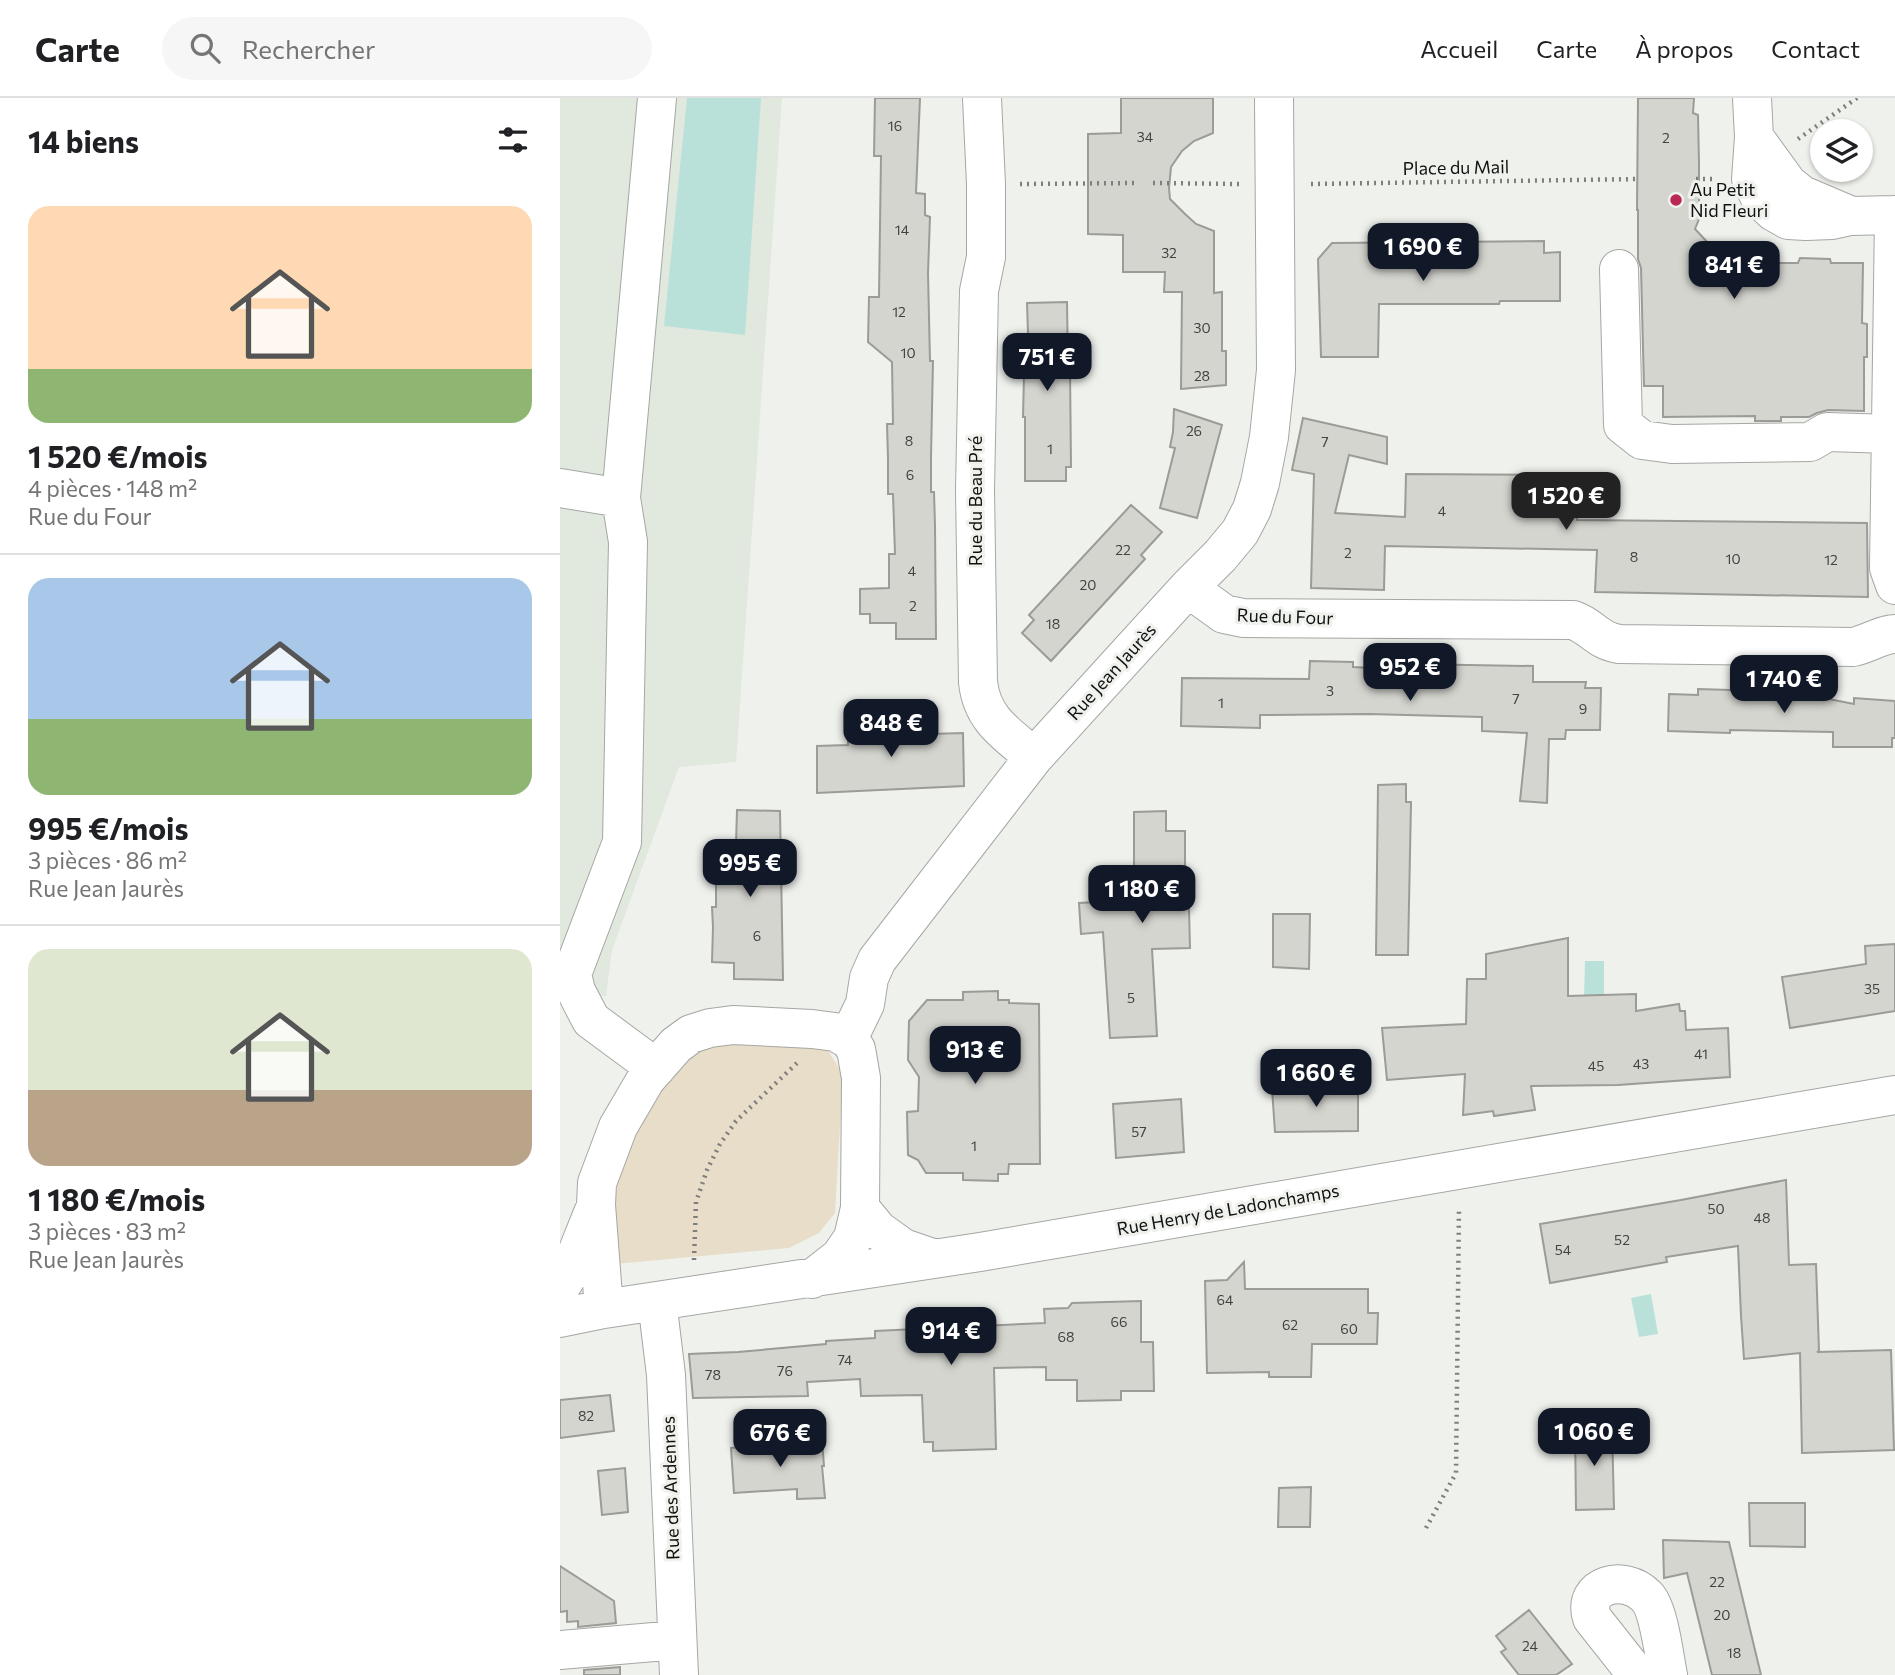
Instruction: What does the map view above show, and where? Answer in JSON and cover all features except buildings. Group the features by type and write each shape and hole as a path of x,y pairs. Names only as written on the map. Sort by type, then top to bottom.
{"street":[{"path":"656,1068 591,1020 566,974 622,842 628,542 621,498 657,98"},
{"name":"Rue du Beau Pré","path":"982,98 986,257 979,291 975,490 979,696 995,722 1034,757"},
{"name":"Rue Jean Jaurès","path":"830,1034 865,1004 869,978 877,960 1034,757 1220,556 1240,532 1252,509 1269,437 1276,370 1274,98"},
{"path":"1752,98 1754,136 1764,175 1761,200 1774,212 1788,220 1806,221 1895,215"},
{"name":"Rue du Four","path":"1188,588 1224,614 1243,618 1573,620 1605,641 1619,644 1853,647 1890,634 1889,600 1895,585 1889,568 1895,215"},
{"path":"1619,269 1623,425 1642,440 1672,444 1810,442 1827,432 1891,434"},
{"path":"560,488 621,498"},
{"path":"604,1309 596,1205 597,1183 618,1127 646,1079 676,1045 691,1034 710,1028 733,1025 830,1034 856,1049 861,1078 860,1208 853,1238 840,1257 812,1279"},
{"name":"Rue Henry de Ladonchamps","path":"560,1318 980,1252 1895,1095"},
{"path":"560,1288 569,1273 596,1205"},
{"path":"860,1208 878,1230 903,1248 932,1258"},
{"name":"Rue des Ardennes","path":"657,1301 666,1375 678,1658"},
{"path":"1637,1675 1592,1618 1589,1608 1600,1589 1615,1583 1639,1590 1654,1606 1668,1675"},
{"path":"560,1650 678,1658"}],"path":[{"name":"Place du Mail","path":"1153,183 1637,179"},
{"path":"986,184 1135,183"},
{"path":"699,1295 694,1256 696,1202 720,1144 736,1121 802,1057 808,1046 830,1034"},
{"path":"1426,1528 1456,1473 1459,1210 1454,1171"}],"shaded area":[{"path":"560,98 782,98 736,762 679,767 612,950 606,996 560,994"},
{"path":"712,1042 823,1043 843,1074 835,1213 819,1233 789,1248 615,1264 610,1171 654,1079"}],"water":[{"path":"687,98 761,98 745,335 664,326"},
{"path":"1585,961 1604,961 1604,1000 1584,1000"},
{"path":"1651,1294 1658,1334 1639,1337 1631,1298"}],"place":[{"name":"Au Petit Nid Fleuri","path":"1676,200"}]}
